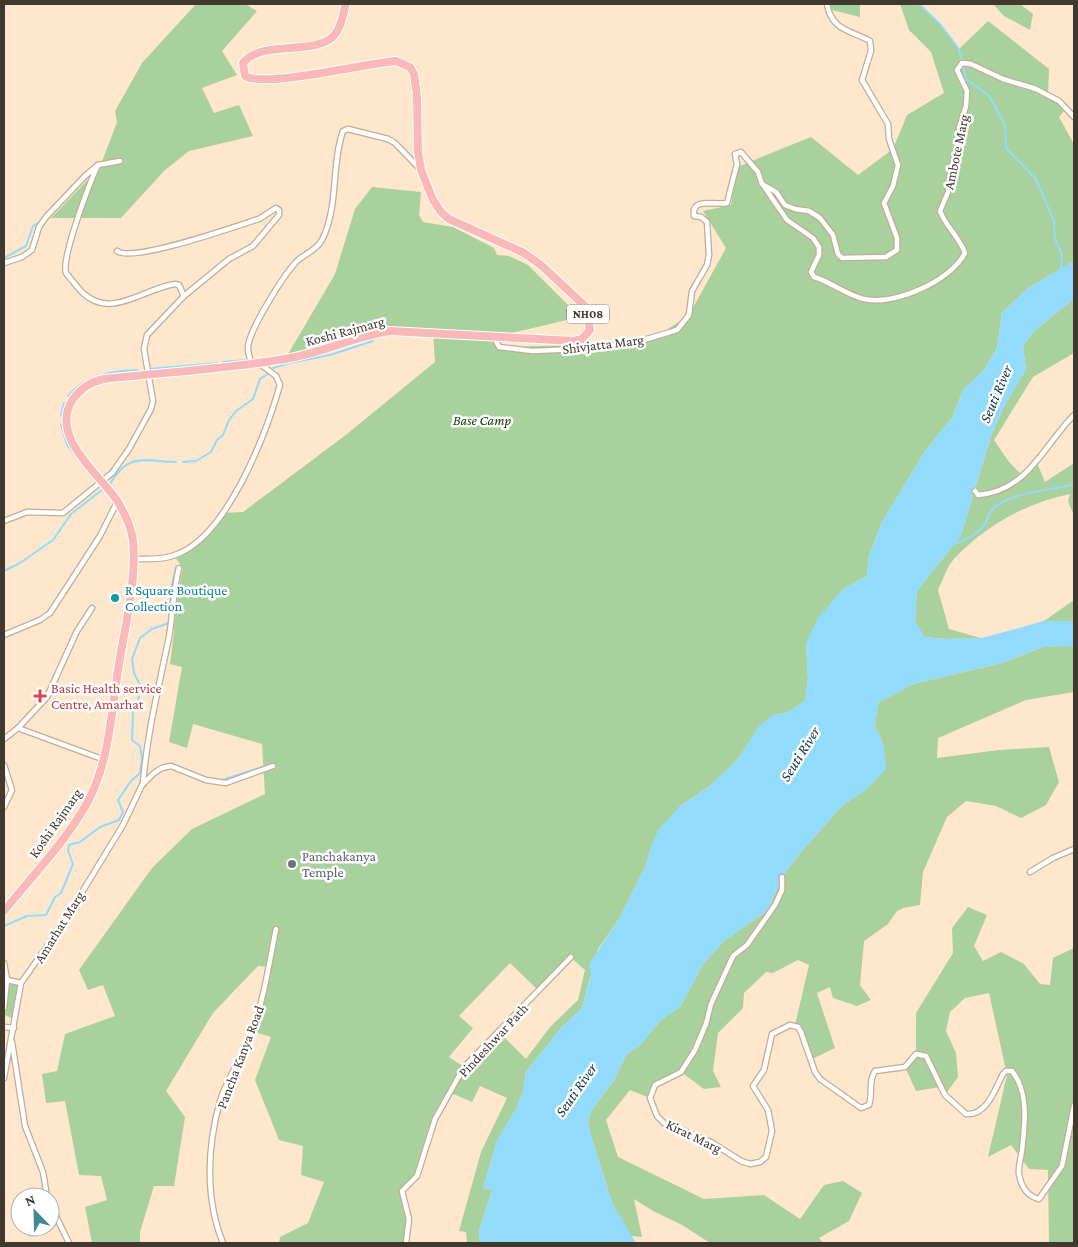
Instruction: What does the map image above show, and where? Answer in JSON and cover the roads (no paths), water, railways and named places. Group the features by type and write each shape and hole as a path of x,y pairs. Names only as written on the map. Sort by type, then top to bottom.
{"main road":[{"name":"Koshi Rajmarg","path":"4,911 52,851 87,802 95,785 102,759 125,629 134,559 132,532 118,502 72,442 67,425 68,409 77,394 95,381 254,363 318,352 390,331 574,341 587,335 590,324 584,306 532,258 458,224 441,212 433,200 421,170 417,137 415,80 410,67 404,63 385,62 303,75 259,79 250,79 243,73 243,63 252,56 265,51 321,43 333,36 340,25 346,4"}],"street":[{"name":"Shivjatta Marg","path":"494,337 499,347 532,350 579,349 630,344 677,330 689,315 692,291 707,265 709,255 707,222 701,217 694,216 694,211 696,206 706,202 727,203 736,164 735,154 741,152 758,172 762,184 776,192 785,205 809,211 820,218 833,235 838,254 842,258 886,257 897,250 897,238 884,203 893,186 898,165 889,139 888,124 862,80 871,50 870,41 848,34 831,16 827,4"},
{"name":"Ambote Marg","path":"762,184 787,220 813,238 819,248 819,255 811,272 814,277 862,298 874,300 902,297 940,278 962,259 965,253 954,231 944,220 940,211 948,192 950,167 960,143 959,128 966,106 967,91 957,70 962,63 971,64 1003,79 1036,89 1059,101 1074,118"},
{"path":"134,559 161,559 174,556 189,548 214,523 247,474 260,446 280,386 276,376 254,363 248,347 253,330 264,309 296,262 321,242 325,233 335,189 343,131 348,129 388,139 395,143 421,170"},
{"path":"4,262 22,257 32,250 39,227 46,217 85,176 98,165 120,161"},
{"path":"98,165 91,180 65,258 66,273 85,295 106,304 118,304 175,284 179,285 184,296"},
{"path":"4,521 27,512 63,514 103,483 129,449 151,410 153,401 144,350 147,335 184,296 230,260 253,246 279,214 279,210 276,208 259,219 155,250 126,254 117,251"},
{"path":"975,490 978,495 990,494 1023,476 1037,463 1054,437 1074,415"},
{"path":"4,635 40,620 50,613 100,536 118,502"},
{"path":"142,785 147,741 169,634 174,588 179,568"},
{"path":"4,739 18,728 47,697 77,631 92,608"},
{"path":"18,728 102,759"},
{"path":"4,764 12,790 4,807"},
{"path":"142,785 154,773 162,768 171,766 206,780 226,783 273,766"},
{"name":"Amarhat Marg","path":"4,1078 21,983 62,925 123,824 142,785"},
{"path":"1030,872 1074,848"},
{"name":"Kirat Marg","path":"782,878 782,890 775,905 747,945 733,956 710,1004 706,1024 695,1050 681,1072 655,1085 651,1092 652,1108 664,1123 711,1142 741,1161 750,1164 760,1162 769,1151 771,1120 768,1110 753,1086 764,1070 772,1034 795,1025 801,1032 815,1072 820,1079 861,1108 868,1105 871,1099 871,1077 875,1071 905,1067 916,1054 926,1056 945,1095 966,1114 979,1112 985,1106 1003,1074 1006,1071 1012,1071 1022,1086 1024,1115 1019,1172 1024,1190 1032,1197 1040,1199 1062,1166 1074,1106"},
{"name":"Pancha Kanya Road","path":"223,1243 210,1194 213,1137 220,1100 245,1049 260,1006 276,929"},
{"name":"Pindeshwar Path","path":"406,1243 409,1219 402,1191 417,1176 435,1118 449,1092 464,1067 571,957"},
{"path":"4,963 7,980 4,1008"},
{"path":"7,980 21,983"},
{"path":"4,1027 14,1028"},
{"path":"11,1038 18,1071 25,1126 43,1172 45,1187"},
{"path":"60,1225 69,1243"}],"water":[{"name":"Seuti River","path":"1074,261 1074,299 1035,330 1023,346 1026,369 1003,408 991,436 961,535 917,591 915,621 924,637 945,639 982,638 1044,621 1074,621 1074,646 1043,647 1002,663 913,684 878,703 875,726 884,746 886,769 869,787 842,806 800,853 782,877 768,910 724,941 703,964 680,1007 662,1019 639,1046 626,1055 614,1080 591,1111 588,1121 591,1136 612,1203 636,1243 480,1243 479,1231 492,1190 483,1188 497,1140 516,1109 523,1092 526,1072 562,1027 582,1008 591,976 589,964 619,919 646,865 659,829 680,806 710,786 737,760 759,726 773,715 786,713 805,701 808,679 806,644 817,619 842,590 867,576 869,556 882,522 925,451 952,418 963,390 984,370 997,348 1002,313 1028,288"}],"waterway":[{"path":"919,4 940,24 959,49 966,79 989,96 1005,125 1006,148 1036,179 1054,221 1055,239 1062,255 1061,272"},
{"path":"4,258 26,246 33,226 38,223"},
{"path":"396,328 409,328"},
{"path":"367,332 382,329"},
{"path":"273,368 330,355 373,341"},
{"path":"254,360 268,358"},
{"path":"223,362 246,360"},
{"path":"149,369 218,363"},
{"path":"68,396 83,383 91,379 108,373 137,370"},
{"path":"183,462 196,461 211,452 217,440 223,435 229,420 236,411 253,399 260,379 269,373"},
{"path":"61,415 64,403"},
{"path":"61,424 67,445 96,482"},
{"path":"110,484 123,467 130,463 146,460 176,462"},
{"path":"950,545 975,534 986,522 992,510 1005,501 1024,494 1074,484"},
{"path":"4,571 20,563 53,540 71,514 102,490"},
{"path":"4,926 27,916 46,915 55,897 61,893 73,864 68,851 69,845 80,842 100,827 119,820 123,812 118,800 131,781 140,773 142,758 140,746 132,740 133,712 138,704 139,696 136,692 140,685 134,673 132,659 140,638 152,629 169,623 171,589 176,567"},
{"path":"179,767 207,778"},
{"path":"222,780 262,767"},
{"path":"146,777 156,769"}],"place":[{"name":"R Square Boutique Collection","path":"115,598"},
{"name":"Basic Health service Centre, Amarhat","path":"40,696"},
{"name":"Panchakanya Temple","path":"292,864"}],"park label":[{"name":"Base Camp","path":"482,420"}]}
